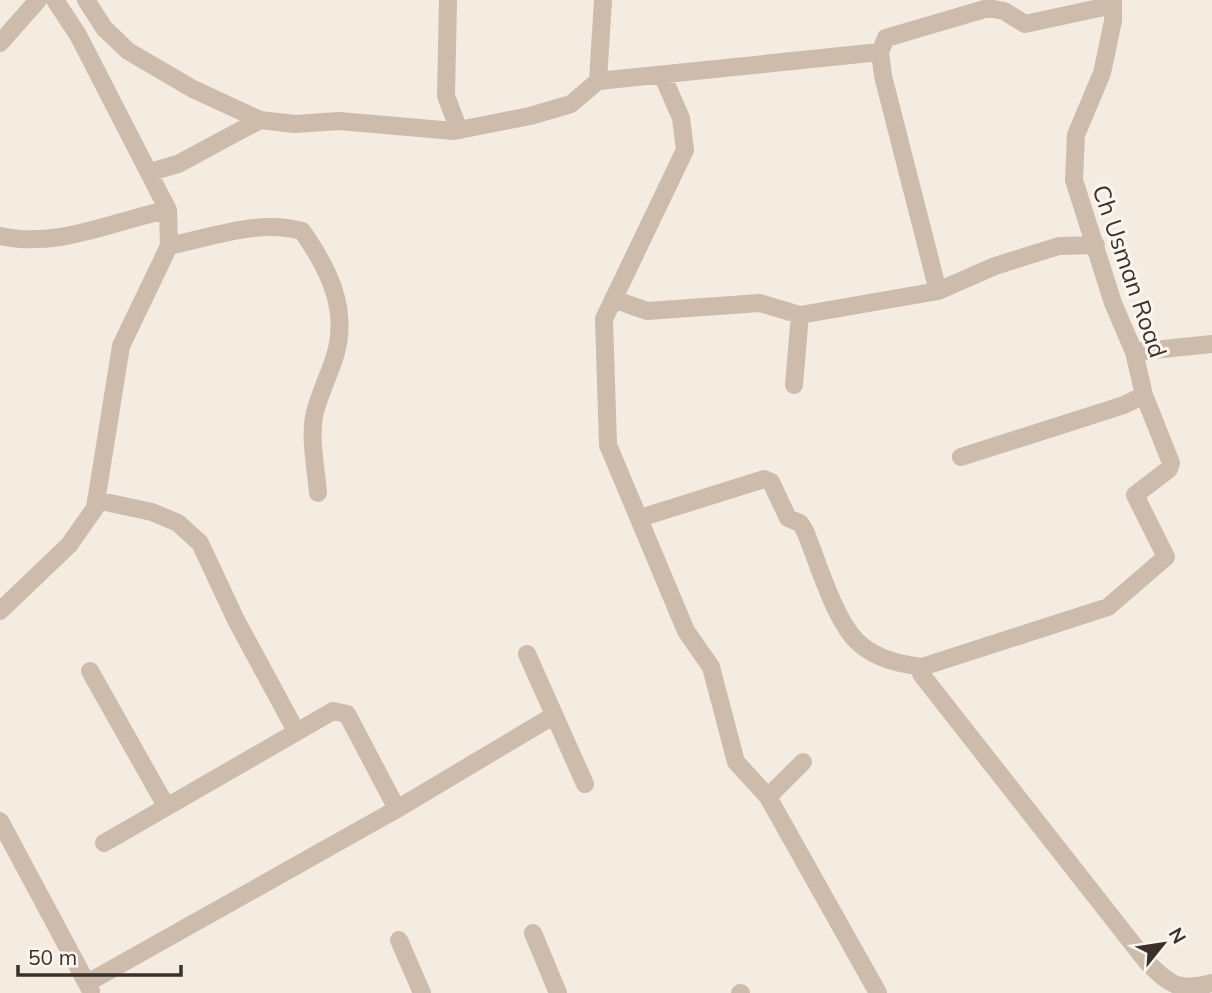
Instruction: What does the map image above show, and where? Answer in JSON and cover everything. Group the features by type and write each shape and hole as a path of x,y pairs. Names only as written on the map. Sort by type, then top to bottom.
{"street":[{"path":"0,43 38,0"},
{"path":"0,611 69,545 95,508 121,346 169,246 168,210 78,35 55,0"},
{"path":"86,0 104,28 128,51 192,89 260,120 295,124 339,121 422,130 459,130 530,116 571,104 598,81 880,52"},
{"path":"448,0 446,96 459,130"},
{"path":"598,81 603,0"},
{"path":"938,292 880,52 886,38 970,11 988,8 1004,11 1025,24 1113,2"},
{"name":"Ch Usman Road","path":"922,667 1108,607 1166,557 1135,495 1169,469 1171,463 1144,396 1135,352 1113,303 1074,180 1076,135 1102,73 1113,21 1113,2"},
{"path":"663,76 681,118 685,150 604,319 608,445 686,631 711,667 736,762 768,797 878,993"},
{"path":"150,172 178,164 260,120"},
{"path":"0,236 68,238 122,219 168,210"},
{"path":"169,246 264,226 290,228 302,231 327,269 337,297 340,328 335,355 314,415 318,493"},
{"path":"613,299 647,311 760,303 800,315 938,292 995,266 1059,246 1096,245"},
{"path":"794,385 800,315"},
{"path":"1135,352 1212,344"},
{"path":"961,457 1124,405 1144,396"},
{"path":"640,518 764,479 771,482 788,518 800,523 805,530 853,636 861,645 890,661 922,667 921,674 1147,962 1169,983 1183,989 1212,984"},
{"path":"96,500 152,512 177,523 200,543 236,620 296,731"},
{"path":"527,654 585,785"},
{"path":"90,671 166,806"},
{"path":"104,843 333,711 348,714 397,808"},
{"path":"0,821 90,987 553,716"},
{"path":"768,797 803,762"},
{"path":"533,933 558,993"},
{"path":"399,940 422,993"}]}
